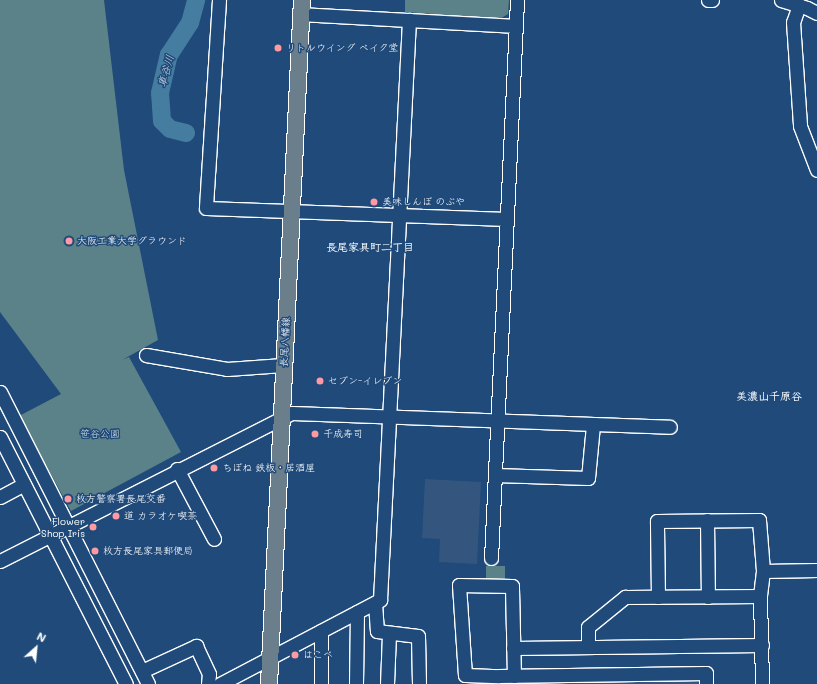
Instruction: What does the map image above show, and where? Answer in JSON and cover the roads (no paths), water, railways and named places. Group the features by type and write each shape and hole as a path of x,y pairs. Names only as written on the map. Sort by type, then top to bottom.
{"main road":[{"name":"長尾八幡線","path":"269,684 282,416 283,365 302,7"}],"street":[{"path":"220,0 206,208 506,219"},
{"path":"491,558 517,0"},
{"path":"781,0 799,5 817,13"},
{"path":"799,5 793,22 800,126 817,170"},
{"path":"302,7 409,20 515,26"},
{"path":"409,20 390,417 377,602 377,631 389,634 418,636 419,684"},
{"path":"146,355 227,369 283,365"},
{"path":"2,400 148,684"},
{"path":"0,561 177,469 282,416 292,413 497,422 670,427"},
{"path":"495,475 588,478 593,425"},
{"path":"0,437 126,684"},
{"path":"0,496 36,464"},
{"path":"177,469 214,539"},
{"path":"707,520 708,597"},
{"path":"658,597 657,521 758,520 763,571 760,596 762,684"},
{"path":"763,571 817,570"},
{"path":"514,676 512,586 459,585 464,675 499,680 514,676 706,673 706,684"},
{"path":"82,598 100,589"},
{"path":"588,647 588,627 625,597 760,596"},
{"path":"220,684 377,602"},
{"path":"356,684 357,612"},
{"path":"321,631 321,684"},
{"path":"387,684 389,634"},
{"path":"513,648 762,644"},
{"path":"142,671 196,646 208,674 208,684"},
{"path":"114,661 132,652"}],"waterway":[{"name":"車谷川","path":"186,133 170,129 162,121 160,93 169,55 190,23 196,0"}],"place":[{"name":"リトルウイング ベイク堂","path":"278,48"},
{"name":"美味しんぼ のぶや","path":"374,202"},
{"name":"大阪工業大学グラウンド","path":"69,241"},
{"name":"セブン-イレブン","path":"320,381"},
{"name":"千成寿司","path":"315,434"},
{"name":"ちぼね 鉄板・居酒屋","path":"214,468"},
{"name":"枚方警察署長尾交番","path":"68,499"},
{"name":"道 カラオケ喫茶","path":"116,516"},
{"name":"Flower Shop Iris","path":"93,527"},
{"name":"枚方長尾家具郵便局","path":"95,551"},
{"name":"はこべ","path":"295,655"}],"district":[{"name":"長尾家具町二丁目","path":"370,247"},
{"name":"美濃山千原谷","path":"769,396"}],"park label":[{"name":"笹谷公園","path":"100,434"}]}
